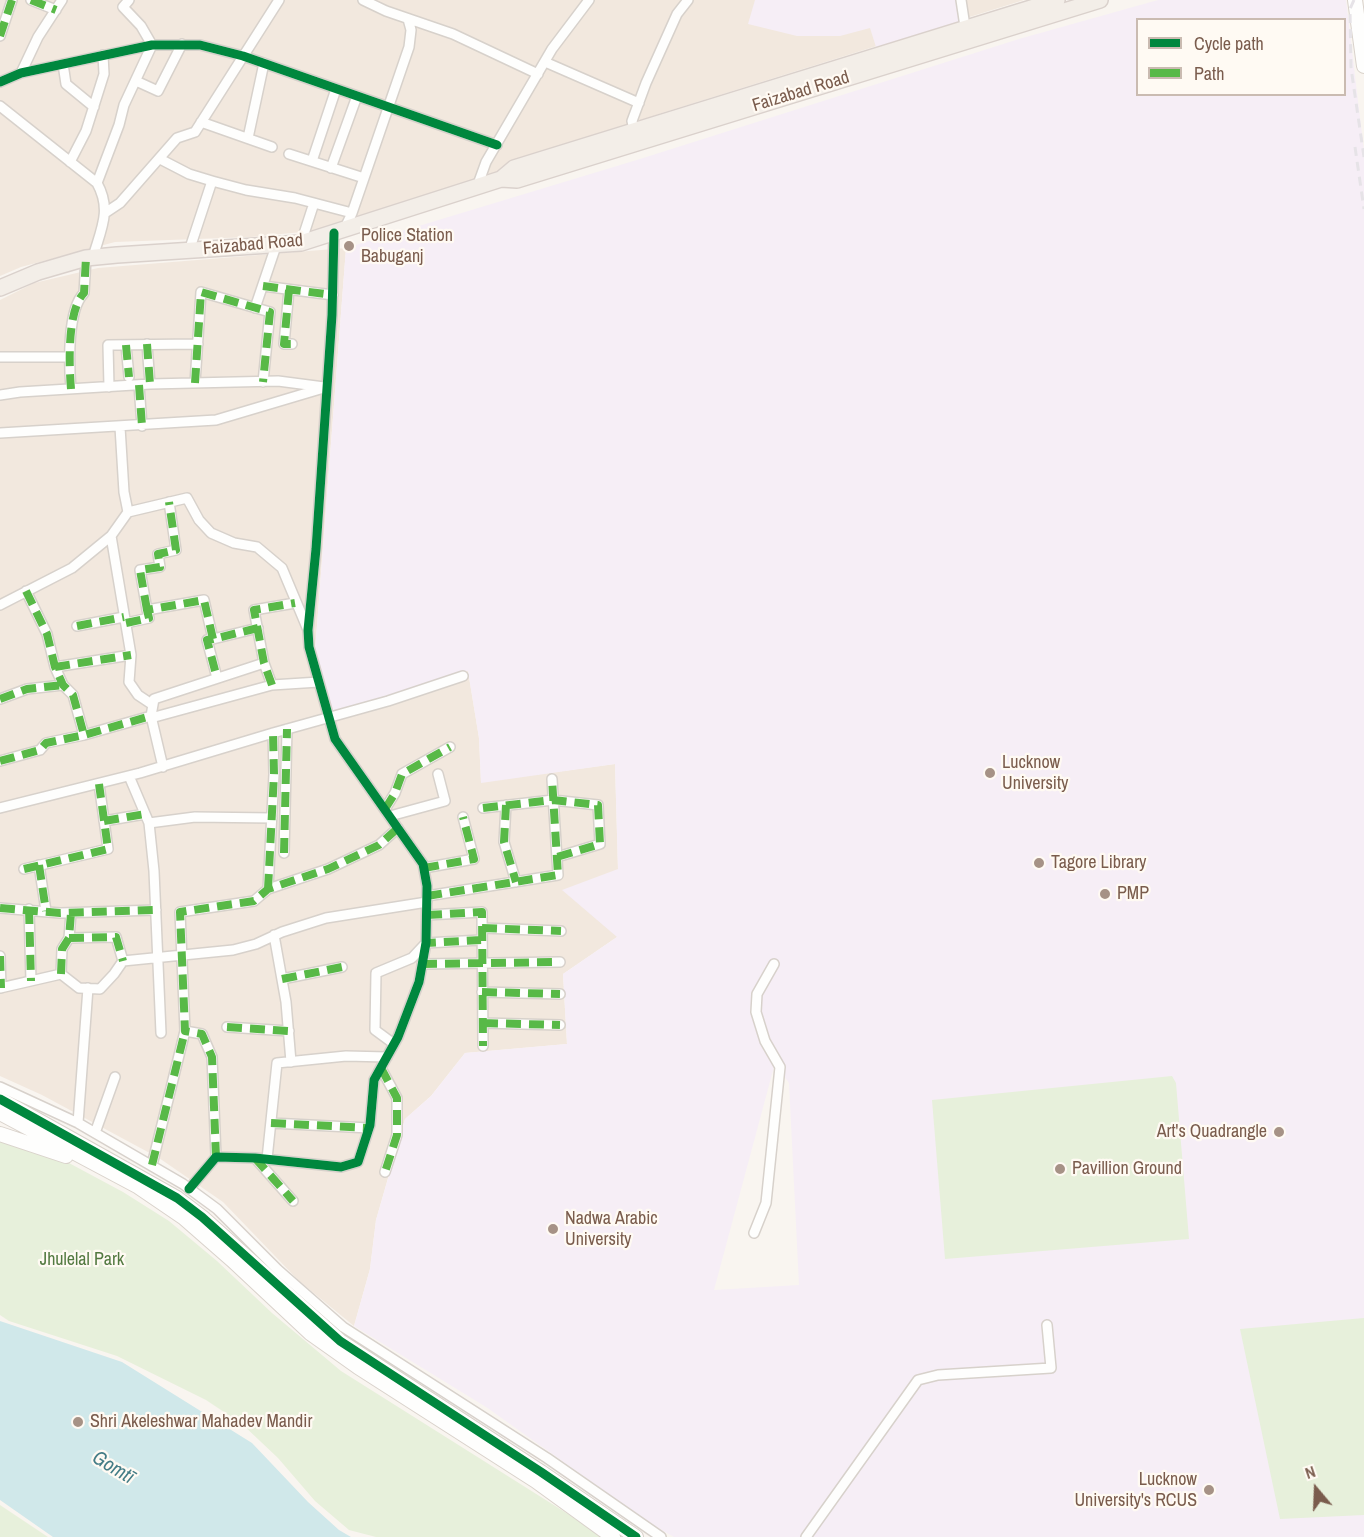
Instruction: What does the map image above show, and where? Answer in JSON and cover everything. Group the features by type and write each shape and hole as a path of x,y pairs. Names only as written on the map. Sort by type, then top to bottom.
{"main road":[{"name":"Faizabad Road","path":"967,35 1057,0"},
{"name":"Faizabad Road","path":"0,288 38,272 89,258 301,243 501,180 517,180 635,137 967,35 1100,0"}],"street":[{"path":"0,36 12,0"},
{"path":"31,0 56,10"},
{"path":"21,73 38,37 62,0"},
{"path":"129,0 123,7 141,26 152,45"},
{"path":"105,213 120,203 177,138 195,132 279,0"},
{"path":"363,0 377,3 408,19 453,34 538,74"},
{"path":"477,187 486,162 545,62 589,0"},
{"path":"635,137 632,121 675,18 688,0"},
{"path":"961,0 967,35"},
{"path":"1354,0 1364,66"},
{"path":"216,1157 255,1158 341,1167 358,1162 369,1128 374,1080 394,1044 419,982 426,943 427,899 423,864 335,739 309,647 308,630 339,231 352,213 409,47 411,30 408,19"},
{"path":"136,81 158,91 182,44"},
{"path":"97,183 119,125 124,105 152,45"},
{"path":"1,81 21,73 152,45 200,45 264,63 497,145"},
{"path":"70,162 86,131 104,75 103,55"},
{"path":"545,62 639,103"},
{"path":"248,138 264,63"},
{"path":"63,64 66,84 94,107"},
{"path":"312,161 336,89"},
{"path":"331,168 357,96"},
{"path":"0,106 97,183 104,195 105,213 89,258 84,293 78,299 69,348 70,389"},
{"path":"201,122 272,147"},
{"path":"289,154 364,178"},
{"path":"160,159 189,174 212,181 246,190 295,198 352,213"},
{"path":"189,251 212,181"},
{"path":"301,243 314,203"},
{"path":"255,308 276,246"},
{"path":"263,286 333,296"},
{"path":"267,343 288,344 289,290"},
{"path":"195,383 201,292 270,312 263,382"},
{"path":"147,344 150,384"},
{"path":"109,387 108,345 198,344"},
{"path":"126,345 129,377"},
{"path":"0,357 69,357"},
{"path":"0,395 150,384 278,381 327,387"},
{"path":"139,385 142,426"},
{"path":"0,433 216,420 327,387"},
{"path":"120,427 124,492 128,512"},
{"path":"0,605 72,568 111,536 128,512 187,498 199,520 212,533 234,543 256,547 282,568 308,630"},
{"path":"78,626 149,618 140,570 160,567 158,554 176,550 169,502"},
{"path":"111,536 131,655 129,682 138,694 153,705"},
{"path":"26,591 47,634 55,667 63,685 73,694 84,735"},
{"path":"147,610 204,600 213,639"},
{"path":"272,685 264,663 254,610 295,603"},
{"path":"217,678 207,640 258,628"},
{"path":"55,667 131,655"},
{"path":"163,766 151,717 154,699 264,663"},
{"path":"0,808 129,776 388,701 463,676"},
{"path":"0,761 40,750 46,743 272,685 319,682"},
{"path":"0,699 27,689 63,685"},
{"path":"284,853 287,729"},
{"path":"268,889 273,733"},
{"path":"387,813 402,774 450,747"},
{"path":"387,813 445,801 438,774"},
{"path":"129,776 147,819 156,910 161,1033"},
{"path":"123,960 233,950 256,944 274,935 326,918 558,875 552,779"},
{"path":"24,868 108,849 99,784"},
{"path":"483,808 553,801 598,805 600,844 557,857"},
{"path":"506,806 504,842 516,882"},
{"path":"104,821 195,817 272,818"},
{"path":"424,868 474,859 463,817"},
{"path":"152,1166 185,1031 180,912 254,900 268,889 328,869 379,844 398,828"},
{"path":"39,865 46,912"},
{"path":"0,908 60,913 156,910"},
{"path":"29,909 31,981"},
{"path":"427,915 482,912 483,1046"},
{"path":"60,913 69,938"},
{"path":"61,974 62,949 69,938 71,913"},
{"path":"482,928 561,931"},
{"path":"274,935 289,1031 291,1062"},
{"path":"61,974 79,988 100,989 123,960 117,937 69,938"},
{"path":"394,1044 375,1030 376,974 412,958 426,943 482,940"},
{"path":"0,956 0,988 61,974"},
{"path":"422,964 560,962"},
{"path":"754,1233 766,1203 780,1067 765,1041 756,1012 757,994 774,964"},
{"path":"282,979 342,967"},
{"path":"78,1123 88,988"},
{"path":"482,992 560,994"},
{"path":"483,1023 560,1025"},
{"path":"227,1028 289,1031"},
{"path":"185,1031 202,1034 212,1057 216,1157 189,1189"},
{"path":"267,1159 277,1063 346,1056 387,1057"},
{"path":"381,1068 397,1098 397,1135 386,1172"},
{"path":"95,1133 115,1077"},
{"path":"0,1087 78,1123 189,1189 217,1209 278,1269 343,1327 548,1458 661,1537"},
{"path":"0,1099 177,1198 202,1217 340,1341 636,1537"},
{"path":"0,1113 137,1186 184,1218 310,1333 358,1367 536,1481 613,1537"},
{"path":"271,1123 369,1128"},
{"path":"0,1134 97,1165"},
{"path":"255,1158 293,1201"},
{"path":"806,1537 918,1380 938,1375 1051,1368 1047,1325"}],"shaded area":[{"path":"0,0 1024,0 662,113 467,183 312,231 251,237 115,242 21,267 0,276"},
{"path":"755,0 958,0 961,24 876,47 870,28 840,36 797,36 748,24"},
{"name":"Lucknow University","path":"1158,0 1346,0 1364,151 1364,1537 674,1537 651,1524 486,1407 354,1326 370,1269 376,1220 405,1119 431,1096 465,1053 567,1044 563,974 617,937 562,890 618,869 615,764 481,783 479,738 468,671 333,713 315,651 346,248 640,159 1019,39","holes":["775,1063 789,1083 799,1285 714,1290"]},
{"path":"346,248 315,651 334,713 468,671 479,738 481,782 615,764 618,869 617,937 563,974 567,1044 465,1053 431,1096 405,1119 376,1220 370,1269 354,1326 299,1281 223,1202 159,1158 42,1095 0,1076 0,300 34,283 98,268"}],"green space":[{"name":"Pavillion Ground","path":"1172,1076 1176,1083 1189,1239 945,1259 932,1100"},
{"name":"Jhulelal Park","path":"0,1126 123,1192 169,1221 341,1371 601,1537 376,1537 349,1530 315,1501 278,1458 242,1424 206,1400 117,1356 9,1321 0,1315"},
{"path":"1364,1318 1364,1515 1280,1519 1240,1329"},
{"path":"0,1505 48,1537 0,1537"}],"water":[{"name":"Gomtī","path":"0,1321 122,1362 252,1443 308,1502 339,1530 351,1537 53,1537 0,1500"}],"railway":[{"path":"1354,0 1350,9 1351,68 1364,157"},
{"path":"1355,147 1364,209"}],"marked path":[{"path":"0,36 12,0"},
{"path":"31,0 56,10"},
{"path":"71,389 70,338 78,301 84,293 86,258"},
{"path":"263,286 333,295"},
{"path":"289,290 284,344 292,344"},
{"path":"195,383 201,292 270,312 263,382"},
{"path":"147,344 150,384"},
{"path":"126,345 129,377"},
{"path":"139,385 142,426"},
{"path":"147,610 140,570 160,567 158,554 176,550 169,502"},
{"path":"26,591 47,634 55,667 63,685 73,695 84,735"},
{"path":"126,623 149,618 147,610 204,600 213,639 258,628"},
{"path":"272,685 264,663 254,610 295,603"},
{"path":"77,626 124,617"},
{"path":"213,639 207,640 217,678"},
{"path":"55,667 131,655"},
{"path":"0,699 27,689 63,685"},
{"path":"0,761 40,750 46,743 151,716"},
{"path":"284,853 287,729"},
{"path":"268,889 274,774 273,733"},
{"path":"385,809 395,793 402,774 450,747"},
{"path":"427,896 558,875 552,779"},
{"path":"24,869 108,849 99,784"},
{"path":"483,808 553,800 598,805 600,844 557,857"},
{"path":"506,805 504,842 516,882"},
{"path":"104,821 145,814"},
{"path":"424,868 474,859 463,817"},
{"path":"216,1157 212,1057 202,1034 185,1031 180,912 254,901 268,889 328,869 379,845 398,828"},
{"path":"39,865 46,911"},
{"path":"0,908 60,913 156,910"},
{"path":"29,909 31,981"},
{"path":"427,915 482,912 483,1046"},
{"path":"61,974 62,949 69,938 71,913"},
{"path":"482,928 561,931"},
{"path":"69,938 116,937 123,961"},
{"path":"425,948 426,943 481,940"},
{"path":"0,956 1,988"},
{"path":"422,964 560,962"},
{"path":"282,979 342,967"},
{"path":"482,992 560,994"},
{"path":"483,1023 560,1025"},
{"path":"227,1027 289,1031"},
{"path":"152,1165 185,1031"},
{"path":"381,1068 397,1098 397,1135 385,1172"},
{"path":"271,1123 369,1128"},
{"path":"255,1158 293,1201"}],"cycle path":[{"path":"0,82 21,73 152,45 200,45 243,56 497,145"},
{"path":"189,1189 216,1157 255,1158 341,1167 358,1162 370,1125 374,1080 398,1037 419,982 426,943 427,886 423,864 335,739 309,647 308,630 316,549 332,315 334,233"},
{"path":"0,1099 177,1198 202,1217 340,1341 636,1537"}],"place":[{"name":"Police Station Babuganj","path":"349,246"},
{"name":"Lucknow University","path":"990,773"},
{"name":"Tagore Library","path":"1039,863"},
{"name":"PMP","path":"1105,894"},
{"name":"Art's Quadrangle","path":"1279,1132"},
{"name":"Pavillion Ground","path":"1060,1169"},
{"name":"Nadwa Arabic University","path":"553,1229"},
{"name":"Shri Akeleshwar Mahadev Mandir","path":"78,1422"},
{"name":"Lucknow University's RCUS","path":"1209,1490"}]}
